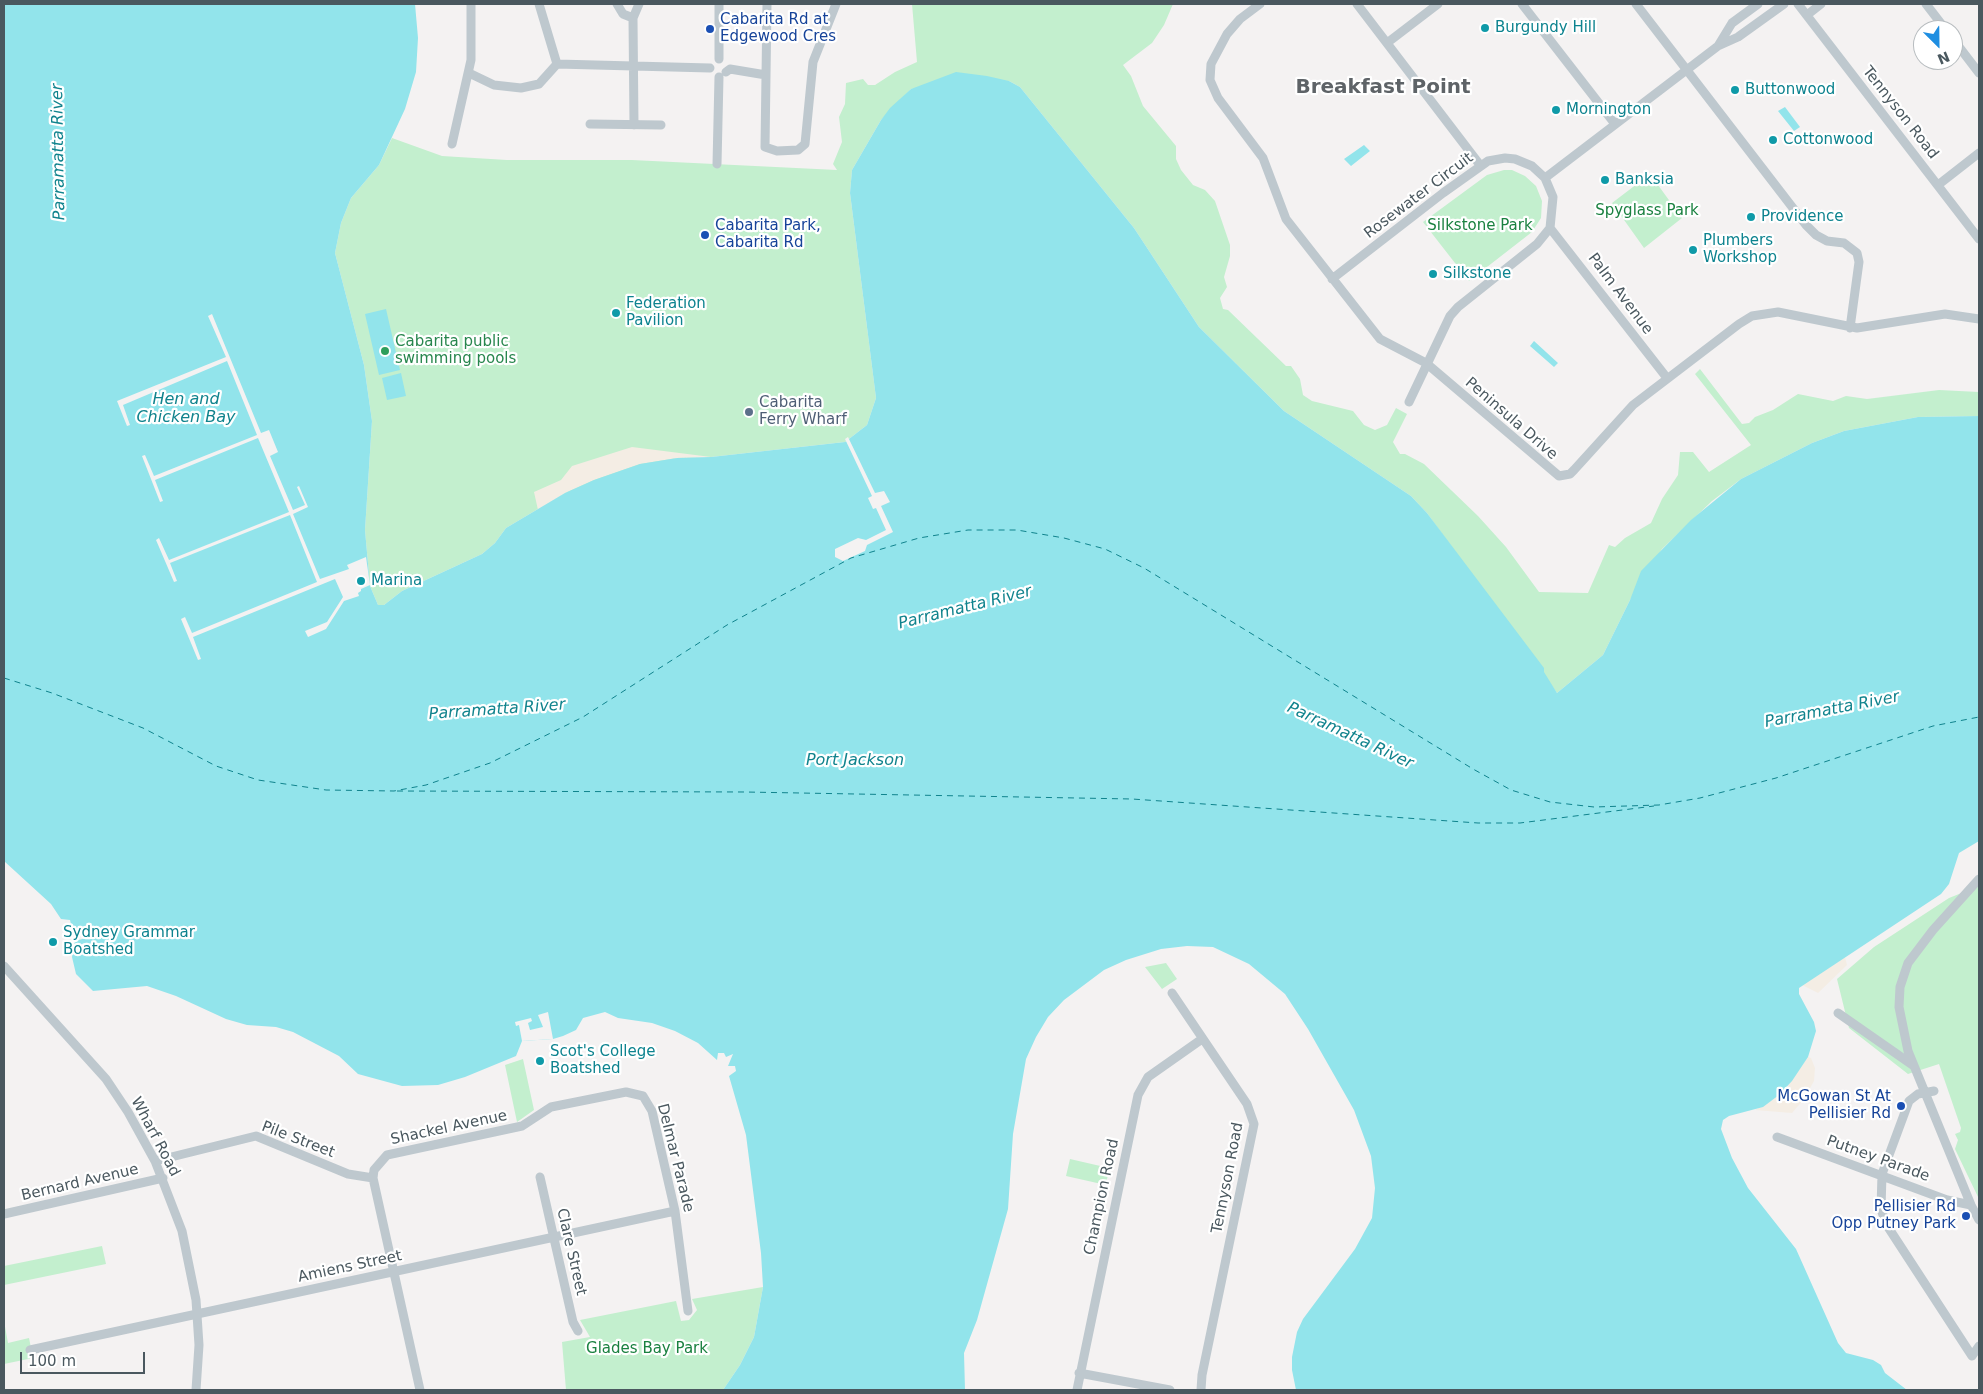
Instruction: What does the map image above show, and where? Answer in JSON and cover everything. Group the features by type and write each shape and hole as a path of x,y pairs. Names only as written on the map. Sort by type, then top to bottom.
{"street":[{"path":"452,144 471,60 471,4"},
{"path":"540,4 557,64"},
{"path":"617,4 623,14 633,18"},
{"path":"634,124 633,18 639,4"},
{"path":"719,4 719,59"},
{"path":"767,4 765,147 777,151 798,150 805,144 808,90 813,62 836,4"},
{"name":"Peninsula Drive","path":"1260,4 1240,19 1227,34 1211,64 1210,80 1218,98 1262,158 1286,219 1380,339 1426,363 1553,474 1559,476 1570,474 1623,414 1739,324 1765,313 1792,314 1850,328 1865,328 1946,314 1979,319"},
{"path":"1356,4 1480,165"},
{"path":"1387,43 1438,4"},
{"path":"1522,4 1615,124"},
{"path":"1636,4 1816,235 1827,241 1844,243 1857,253 1859,262 1850,328"},
{"path":"1718,46 1732,22 1758,4"},
{"path":"1409,402 1450,316 1458,307 1537,244 1550,228 1553,197 1545,178 1718,46 1738,38 1784,4"},
{"name":"Tennyson Road","path":"1798,4 1979,239"},
{"path":"1807,15 1821,4"},
{"path":"1926,4 1938,20"},
{"path":"1963,52 1979,73"},
{"path":"719,59 712,63 710,68 712,74 719,78"},
{"path":"719,59 726,64 726,72"},
{"path":"469,73 494,85 521,88 539,84 557,64"},
{"path":"557,64 710,68"},
{"path":"717,164 719,78 730,69 766,75"},
{"path":"590,124 661,125"},
{"path":"1938,185 1979,153"},
{"name":"Rosewater Circuit","path":"1332,279 1480,165 1497,159 1515,159 1532,166 1545,178"},
{"name":"Palm Avenue","path":"1550,228 1667,378"},
{"path":"1979,879 1933,930 1908,963 1900,987 1899,1007 1908,1051 1930,1092 1971,1205 1979,1220"},
{"name":"Wharf Road","path":"4,966 106,1079 128,1112 163,1178 182,1231 197,1314 199,1345 196,1390"},
{"name":"Tennyson Road","path":"1172,993 1251,1111 1254,1124 1202,1375 1202,1390"},
{"path":"1838,1012 1915,1067"},
{"name":"Champion Road","path":"1077,1390 1079,1373 1142,1085 1155,1071 1202,1039"},
{"name":"Delmar Parade","path":"534,1116 551,1107 626,1092 643,1096 652,1112 675,1211 688,1311"},
{"path":"1930,1092 1913,1097 1909,1101 1882,1174 1881,1209 1886,1224 1972,1356 1979,1346"},
{"name":"Shackel Avenue","path":"373,1174 387,1155 522,1126 534,1116"},
{"name":"Pile Street","path":"155,1161 256,1136 348,1174 373,1174"},
{"name":"Putney Parade","path":"1777,1137 1882,1174 1947,1200 1971,1205"},
{"path":"373,1174 420,1390"},
{"name":"Bernard Avenue","path":"4,1214 163,1178"},
{"name":"Clare Street","path":"540,1178 573,1322 578,1331"},
{"name":"Amiens Street","path":"30,1350 675,1211"},
{"path":"1079,1373 1170,1390"}],"green space":[{"path":"912,4 1173,4 1164,25 1152,43 1123,65 1131,76 1143,106 1176,146 1176,159 1181,170 1193,185 1205,190 1215,201 1230,245 1230,256 1224,277 1227,287 1220,298 1223,309 1228,310 1286,366 1291,366 1300,379 1303,395 1312,401 1353,411 1364,425 1375,430 1387,425 1396,408 1407,414 1393,442 1400,454 1405,454 1424,464 1478,516 1506,547 1539,592 1588,593 1609,545 1615,547 1625,538 1651,523 1662,499 1678,475 1680,452 1693,452 1709,472 1751,445 1695,374 1700,369 1742,424 1749,423 1755,417 1773,410 1798,394 1833,401 1846,396 1867,399 1939,390 1979,392 1979,416 1918,417 1844,431 1812,443 1741,479 1712,501 1662,549 1630,600 1603,655 1557,693 1427,513 1411,496 1284,411 1199,327 1134,228 1020,87 1009,81 911,89 881,120 852,170 850,193 876,398 867,425 845,442 711,457 677,458 565,493 506,528 495,543 482,554 402,591 384,605 378,605 370,586 365,530 372,421 364,365 335,253 341,223 351,198 379,165 392,138 442,156 507,160 632,160 837,170 833,164 842,142 839,117 845,104 846,83 863,79 868,85 875,85 895,72 917,62"},
{"name":"Silkstone Park","path":"1504,170 1512,170 1525,176 1536,186 1542,201 1541,218 1532,232 1469,281 1423,222 1487,175"},
{"name":"Spyglass Park","path":"1650,174 1682,218 1644,248 1612,203"},
{"path":"1979,886 1979,1199 1955,1149 1958,1140 1955,1134 1960,1132 1961,1128 1939,1064 1908,1074 1849,1028 1837,979 1874,947 1949,898"},
{"path":"1166,963 1177,979 1162,989 1145,967"},
{"path":"523,1059 534,1110 517,1122 505,1065"},
{"path":"1070,1159 1109,1168 1106,1185 1066,1176"},
{"path":"102,1246 106,1264 4,1285 4,1266"},
{"name":"Glades Bay Park","path":"763,1287 754,1337 740,1365 723,1390 566,1390 562,1342 590,1337 580,1320 676,1301 681,1321 689,1320 697,1310 692,1299"},
{"path":"4,1321 8,1343 29,1338 33,1358 4,1364"}],"sand":[{"path":"632,447 711,457 677,458 640,464 594,480 565,493 538,510 534,492 561,480 572,466"},
{"path":"1845,957 1847,965 1818,993 1802,985"},
{"path":"1808,1057 1811,1058 1815,1068 1814,1081 1804,1099 1792,1113 1755,1110 1771,1101 1786,1088"}],"water":[{"name":"Port Jackson","path":"4,4 415,4 418,38 416,72 405,109 379,165 351,198 341,223 335,253 364,365 372,421 365,530 370,586 378,605 384,605 402,591 482,554 495,543 506,528 565,493 594,480 640,464 677,458 711,457 845,442 867,425 876,398 850,193 852,170 890,108 911,89 956,72 1009,81 1020,87 1134,228 1199,327 1284,411 1411,496 1427,513 1544,668 1544,672 1557,693 1603,655 1630,600 1641,571 1691,520 1741,479 1812,443 1844,431 1918,417 1979,416 1979,841 1959,853 1949,884 1941,894 1799,988 1799,994 1814,1022 1816,1031 1808,1057 1792,1081 1779,1095 1763,1107 1729,1116 1723,1120 1721,1129 1732,1158 1748,1188 1796,1249 1838,1343 1846,1353 1873,1360 1881,1365 1885,1373 1907,1390 1296,1390 1292,1370 1292,1357 1297,1332 1303,1319 1355,1249 1372,1218 1375,1188 1371,1156 1354,1110 1308,1029 1285,994 1249,964 1213,947 1187,946 1161,949 1126,960 1104,970 1064,1000 1048,1017 1036,1037 1026,1059 1013,1134 1008,1209 977,1320 964,1353 965,1390 723,1390 740,1365 754,1337 763,1287 761,1253 746,1135 729,1076 736,1071 735,1066 728,1066 733,1054 726,1057 724,1053 718,1053 717,1060 698,1043 675,1031 652,1023 618,1018 605,1012 583,1018 576,1030 563,1036 553,1039 522,1041 516,1056 465,1077 438,1085 402,1086 358,1074 339,1056 293,1032 276,1027 247,1025 226,1019 176,996 147,986 93,991 76,974 72,957 75,941 70,920 61,919 51,904 4,861"},
{"path":"1785,107 1800,127 1794,131 1778,111"},
{"path":"1364,145 1370,151 1351,166 1344,159"},
{"path":"386,309 400,370 379,375 365,314"},
{"path":"1534,341 1558,363 1554,367 1530,346"},
{"path":"401,373 406,396 387,400 382,378"}],"pier":[{"path":"212,314 261,433 269,430 278,452 270,456 293,510 305,505 297,487 299,486 308,507 293,514 320,579 349,569 347,565 366,557 370,585 361,589 358,593 359,596 344,601 326,629 308,637 305,631 327,622 343,597 335,579 193,637 201,659 198,660 181,619 185,617 192,633 317,582 290,515 170,563 177,581 174,582 156,540 159,538 169,560 289,512 258,438 155,480 163,501 160,502 142,456 145,455 154,476 257,435 227,361 123,405 130,425 127,426 117,401 226,357 208,316"},
{"name":"Cabarita Ferry Wharf","path":"848,437 875,493 884,491 890,502 881,506 893,532 867,545 865,551 843,561 835,557 835,549 858,538 866,540 886,530 876,508 873,509 868,498 872,496 845,439"},
{"path":"95,928 97,935 75,941 72,930 76,932"},
{"path":"548,1012 553,1039 522,1041 519,1025 516,1026 515,1022 531,1018 532,1021 528,1023 530,1030 543,1027 538,1015"}],"ferry route":[{"path":"4,678 52,693 143,728 216,766 258,780 326,790 394,791 426,785 490,763 583,717 727,625 851,558 919,538 968,530 1017,530 1064,538 1105,549 1144,568 1473,769 1511,790 1550,802 1594,807 1659,805 1700,798 1776,778 1933,726 1979,717"},
{"path":"397,791 745,792 1132,799 1478,823 1520,823 1654,806"}],"place":[{"name":"Burgundy Hill","path":"1485,28"},
{"name":"Cabarita Rd at Edgewood Cres","path":"710,29"},
{"name":"Buttonwood","path":"1735,90"},
{"name":"Mornington","path":"1556,110"},
{"name":"Cottonwood","path":"1773,140"},
{"name":"Banksia","path":"1605,180"},
{"name":"Providence","path":"1751,217"},
{"name":"Cabarita Park, Cabarita Rd","path":"705,235"},
{"name":"Plumbers Workshop","path":"1693,250"},
{"name":"Silkstone","path":"1433,274"},
{"name":"Federation Pavilion","path":"616,313"},
{"name":"Cabarita public swimming pools","path":"385,351"},
{"name":"Cabarita Ferry Wharf","path":"749,412"},
{"name":"Marina","path":"361,581"},
{"name":"Sydney Grammar Boatshed","path":"53,942"},
{"name":"Scot's College Boatshed","path":"540,1061"},
{"name":"McGowan St At Pellisier Rd","path":"1901,1106"},
{"name":"Pellisier Rd Opp Putney Park","path":"1966,1216"}],"district":[{"name":"Breakfast Point","path":"1383,88"}],"water label":[{"name":"Parramatta River","path":"59,152"},
{"name":"Hen and Chicken Bay","path":"186,409"},
{"name":"Parramatta River","path":"965,608"},
{"name":"Parramatta River","path":"497,710"},
{"name":"Parramatta River","path":"1832,710"},
{"name":"Parramatta River","path":"1350,736"}]}
